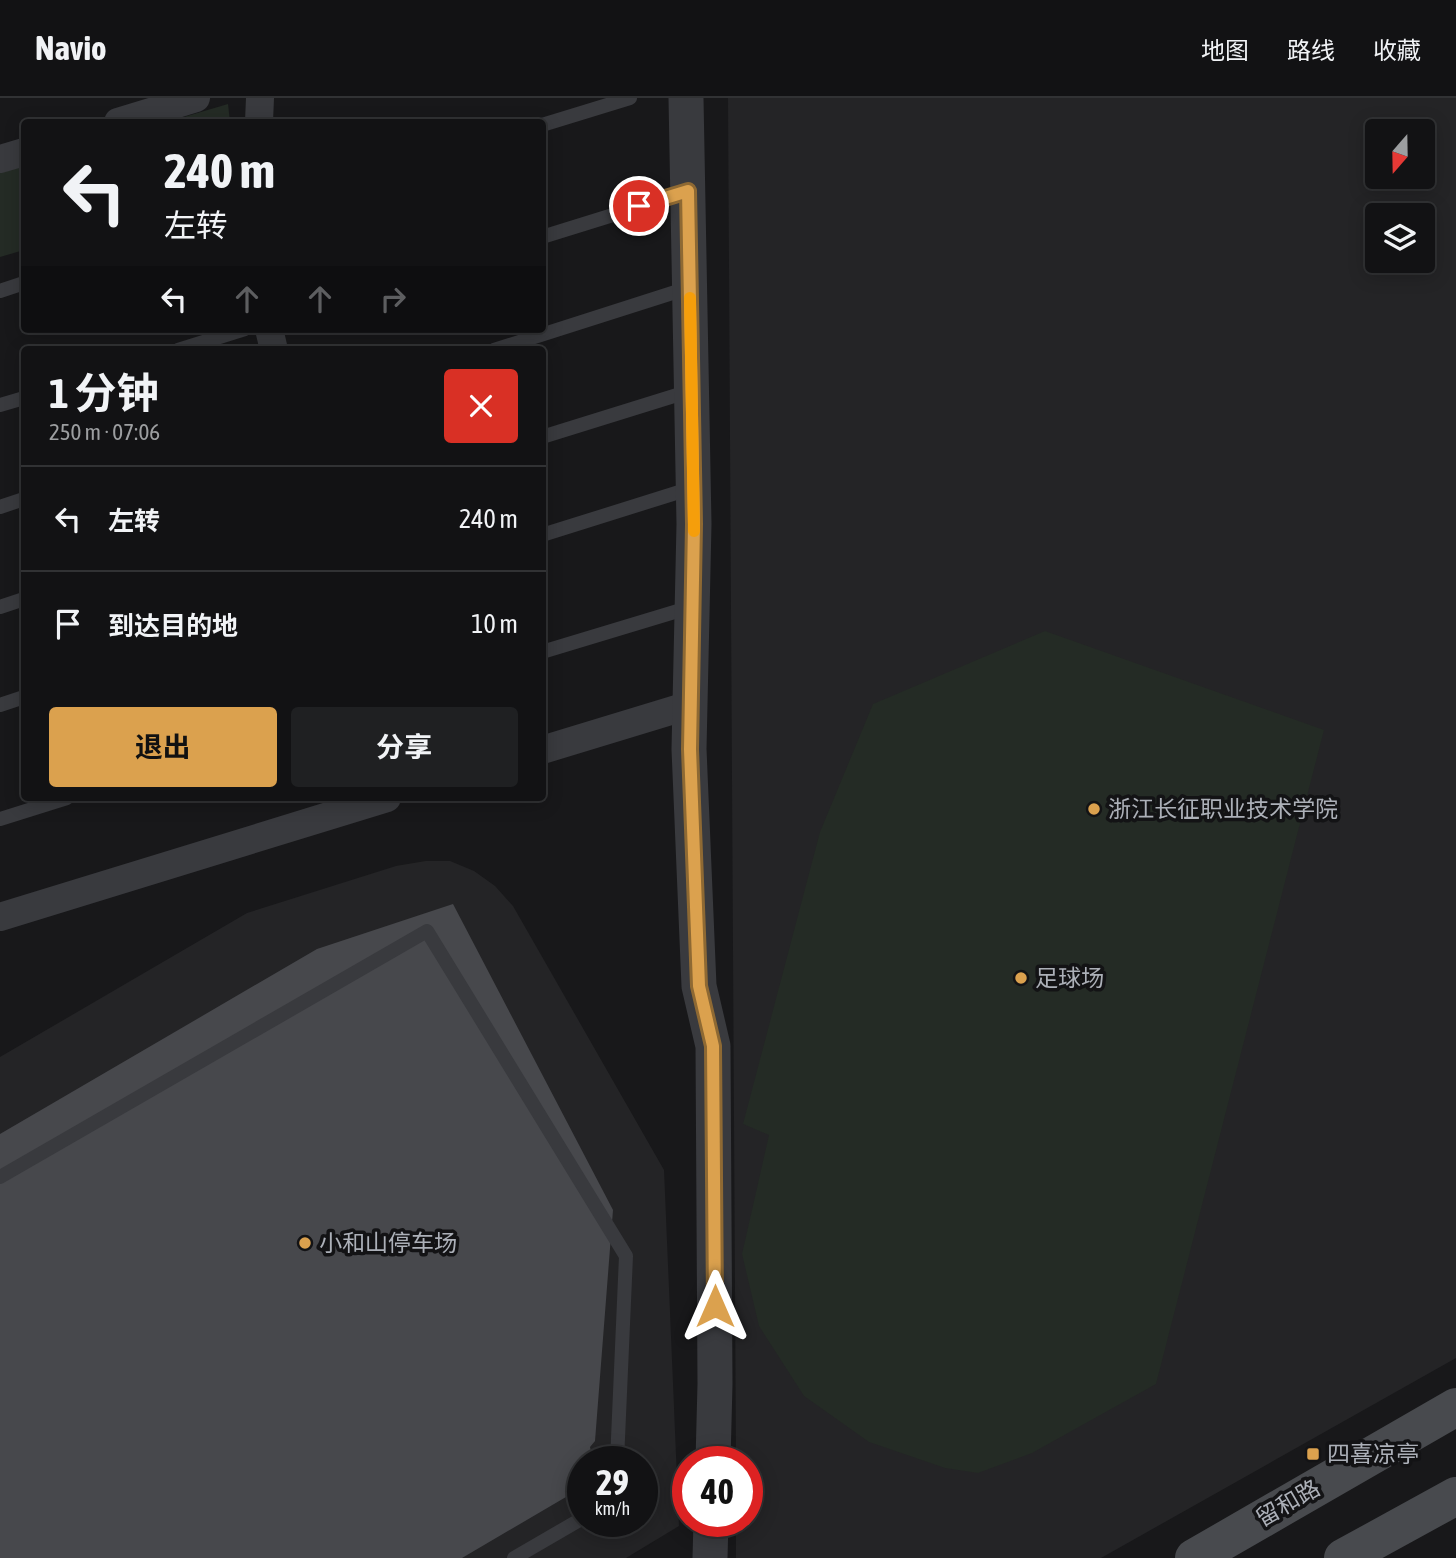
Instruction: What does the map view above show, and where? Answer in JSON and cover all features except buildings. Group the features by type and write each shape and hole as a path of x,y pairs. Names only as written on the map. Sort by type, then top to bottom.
{"main road":[{"name":"留和路","path":"1194,1558 1456,1407"},
{"path":"1343,1558 1456,1496"}],"street":[{"path":"128,119 197,98"},
{"path":"259,119 260,98"},
{"path":"686,98 694,488 690,749 699,986 713,1046 713,1446"},
{"path":"0,159 21,153"},
{"path":"546,749 690,705"},
{"path":"0,917 350,804 368,801"},
{"path":"710,1558 711,1537"}],"lane":[{"path":"546,124 630,98"},
{"path":"546,236 688,191"},
{"path":"0,290 21,284"},
{"path":"507,346 690,288"},
{"path":"191,346 232,333"},
{"path":"546,436 692,390"},
{"path":"0,405 21,399"},
{"path":"546,534 694,488"},
{"path":"0,507 21,500"},
{"path":"0,607 21,600"},
{"path":"546,651 693,606"},
{"path":"0,705 21,698"},
{"path":"0,819 57,801"},
{"path":"0,1177 427,931 626,1256 618,1446"},
{"path":"514,1558 567,1527"}],"shaded area":[{"name":"浙江长征职业技术学院","path":"728,98 1456,98 1456,1358 1101,1558 736,1558 736,1537 763,1537 763,1446 736,1446"},
{"path":"228,104 230,119 177,119"},
{"path":"21,167 21,251 0,257 0,173"},
{"name":"足球场","path":"1045,631 1324,730 1156,1384 1032,1453 978,1473 945,1468 869,1442 804,1396 759,1326 742,1254 769,1135 743,1124 820,832 873,704"},
{"name":"小和山停车场","path":"426,861 450,861 474,871 495,886 513,906 664,1170 676,1446 672,1446 672,1530 626,1558 0,1558 0,1057 247,913 396,866"}],"slow traffic":[{"path":"690,298 694,531"}],"place":[{"name":"浙江长征职业技术学院","path":"1094,809"},
{"name":"足球场","path":"1021,978"},
{"name":"小和山停车场","path":"305,1243"},
{"name":"四喜凉亭","path":"1313,1454"}],"route":[{"path":"639,206 688,191 694,524 690,749 699,986 713,1046 715,1306"}]}
